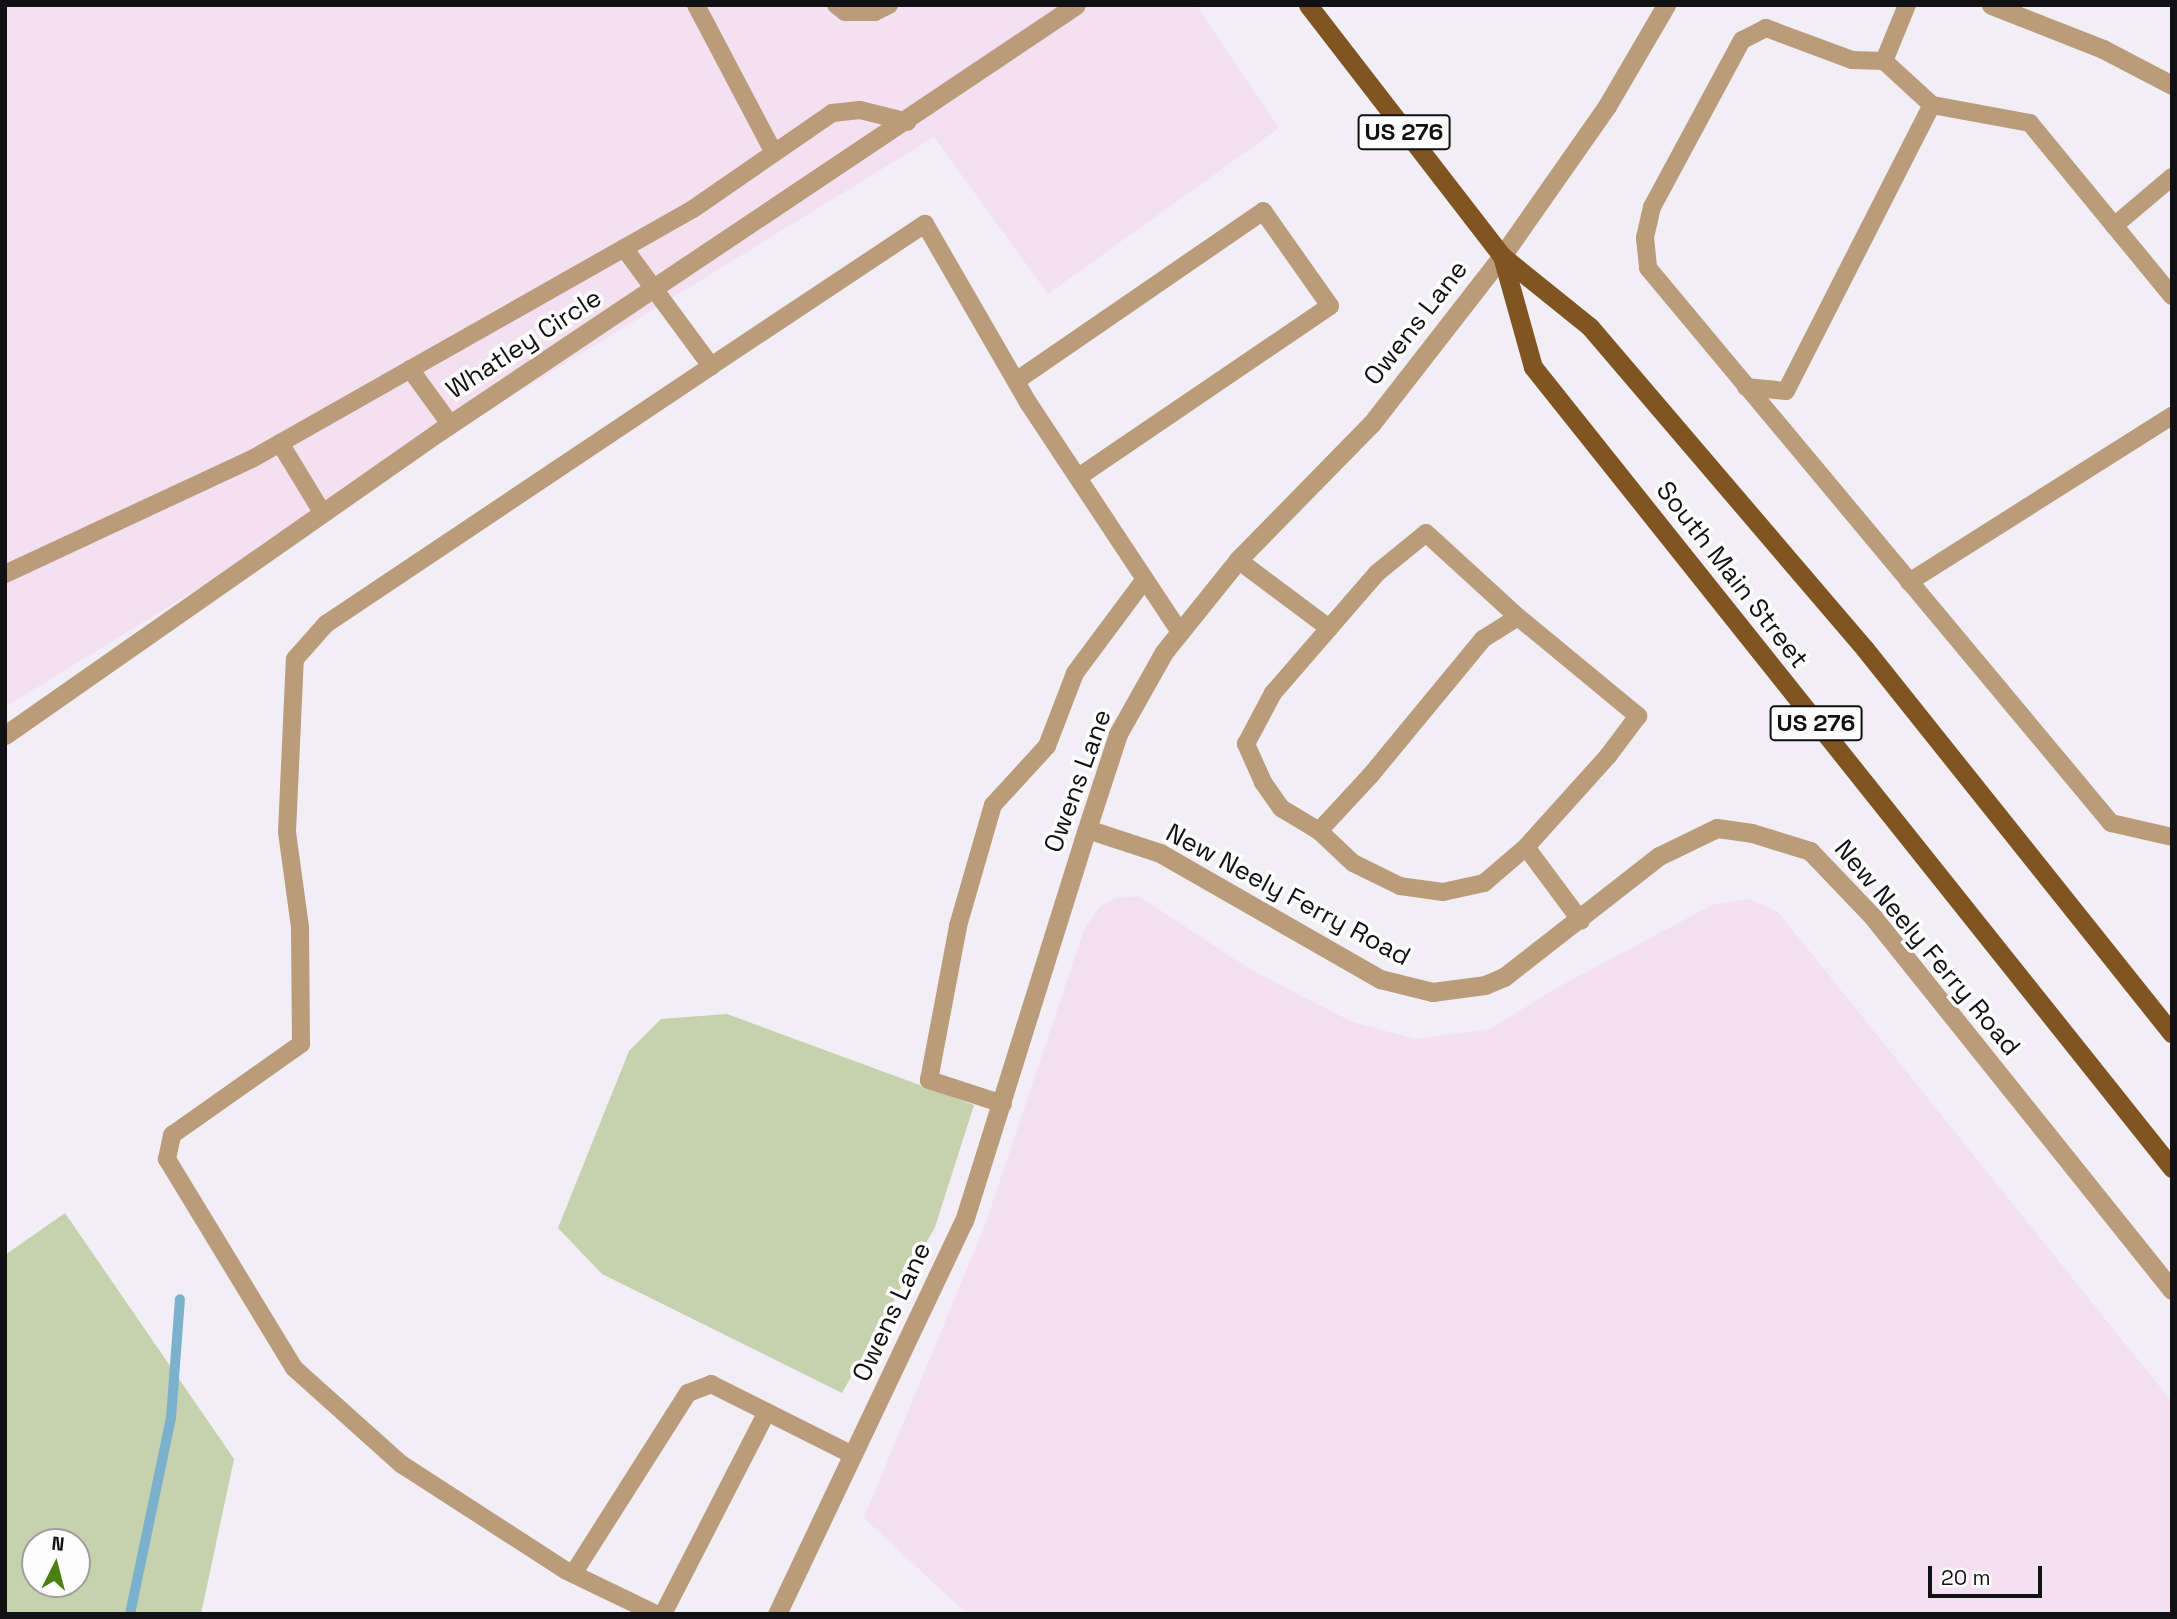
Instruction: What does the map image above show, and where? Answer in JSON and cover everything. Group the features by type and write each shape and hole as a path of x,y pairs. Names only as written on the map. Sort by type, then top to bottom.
{"main road":[{"name":"South Main Street","path":"1308,5 1502,256 1590,327 1865,649 2172,1034"},
{"name":"South Main Street","path":"1502,256 1533,367 2172,1168"}],"street":[{"name":"Whatley Circle","path":"5,735 450,424 908,122 1076,5"},
{"name":"Owens Lane","path":"777,1614 964,1222 1118,734 1180,632 1238,561 1371,424 1502,256 1607,106 1666,5"},
{"path":"1991,5 2103,49 2172,85"},
{"name":"New Neely Ferry Road","path":"1087,829 1160,853 1399,986 1452,992 1486,985 1581,921 1659,856 1717,828 1752,833 1810,851 1873,917 2172,1290"}],"lane":[{"path":"696,5 774,153"},
{"path":"836,5 845,12 875,12 889,5"},
{"path":"1884,61 1907,5"},
{"path":"2172,296 2030,123 1932,105 1884,61 1852,60 1766,28 1742,40 1652,207 1645,238 1648,268 2111,823 2172,837"},
{"path":"1746,387 1786,391 1932,105"},
{"path":"5,574 280,443 693,209 832,113 860,110 908,122"},
{"path":"2114,226 2172,177"},
{"path":"1016,381 1263,211 1330,306 1078,477"},
{"path":"656,1614 573,1574 401,1464 294,1368 167,1159 172,1135 301,1044 300,927 287,832 295,659 326,624 925,224 1016,381 1180,632"},
{"path":"624,248 711,366"},
{"path":"410,369 450,424"},
{"path":"1909,582 2172,416"},
{"path":"280,443 322,512"},
{"path":"1426,533 1518,617 1638,716 1608,756 1526,847 1484,883 1443,892 1400,886 1353,863 1319,831 1281,808 1263,782 1246,744 1273,693 1377,573 1426,533"},
{"path":"1238,561 1329,628"},
{"path":"1003,1104 929,1080 958,926 993,805 1047,746 1075,673 1145,579"},
{"path":"1319,831 1370,776 1483,639 1518,617"},
{"path":"1526,847 1581,921"},
{"path":"573,1574 688,1393 711,1384 853,1455"},
{"path":"663,1614 767,1412"}],"shaded area":[{"path":"5,5 1196,5 1279,128 1048,294 934,137 5,707"},
{"path":"1139,896 1251,970 1352,1022 1416,1039 1491,1029 1549,992 1714,904 1750,899 1778,912 2172,1402 2172,1614 967,1614 864,1518 985,1225 1084,930 1100,906 1116,898"}],"green space":[{"path":"727,1014 974,1105 935,1227 842,1393 602,1274 558,1228 629,1051 661,1019"},
{"path":"65,1213 234,1459 201,1614 5,1614 5,1255"}],"waterway":[{"path":"130,1614 171,1418 180,1299"}]}
